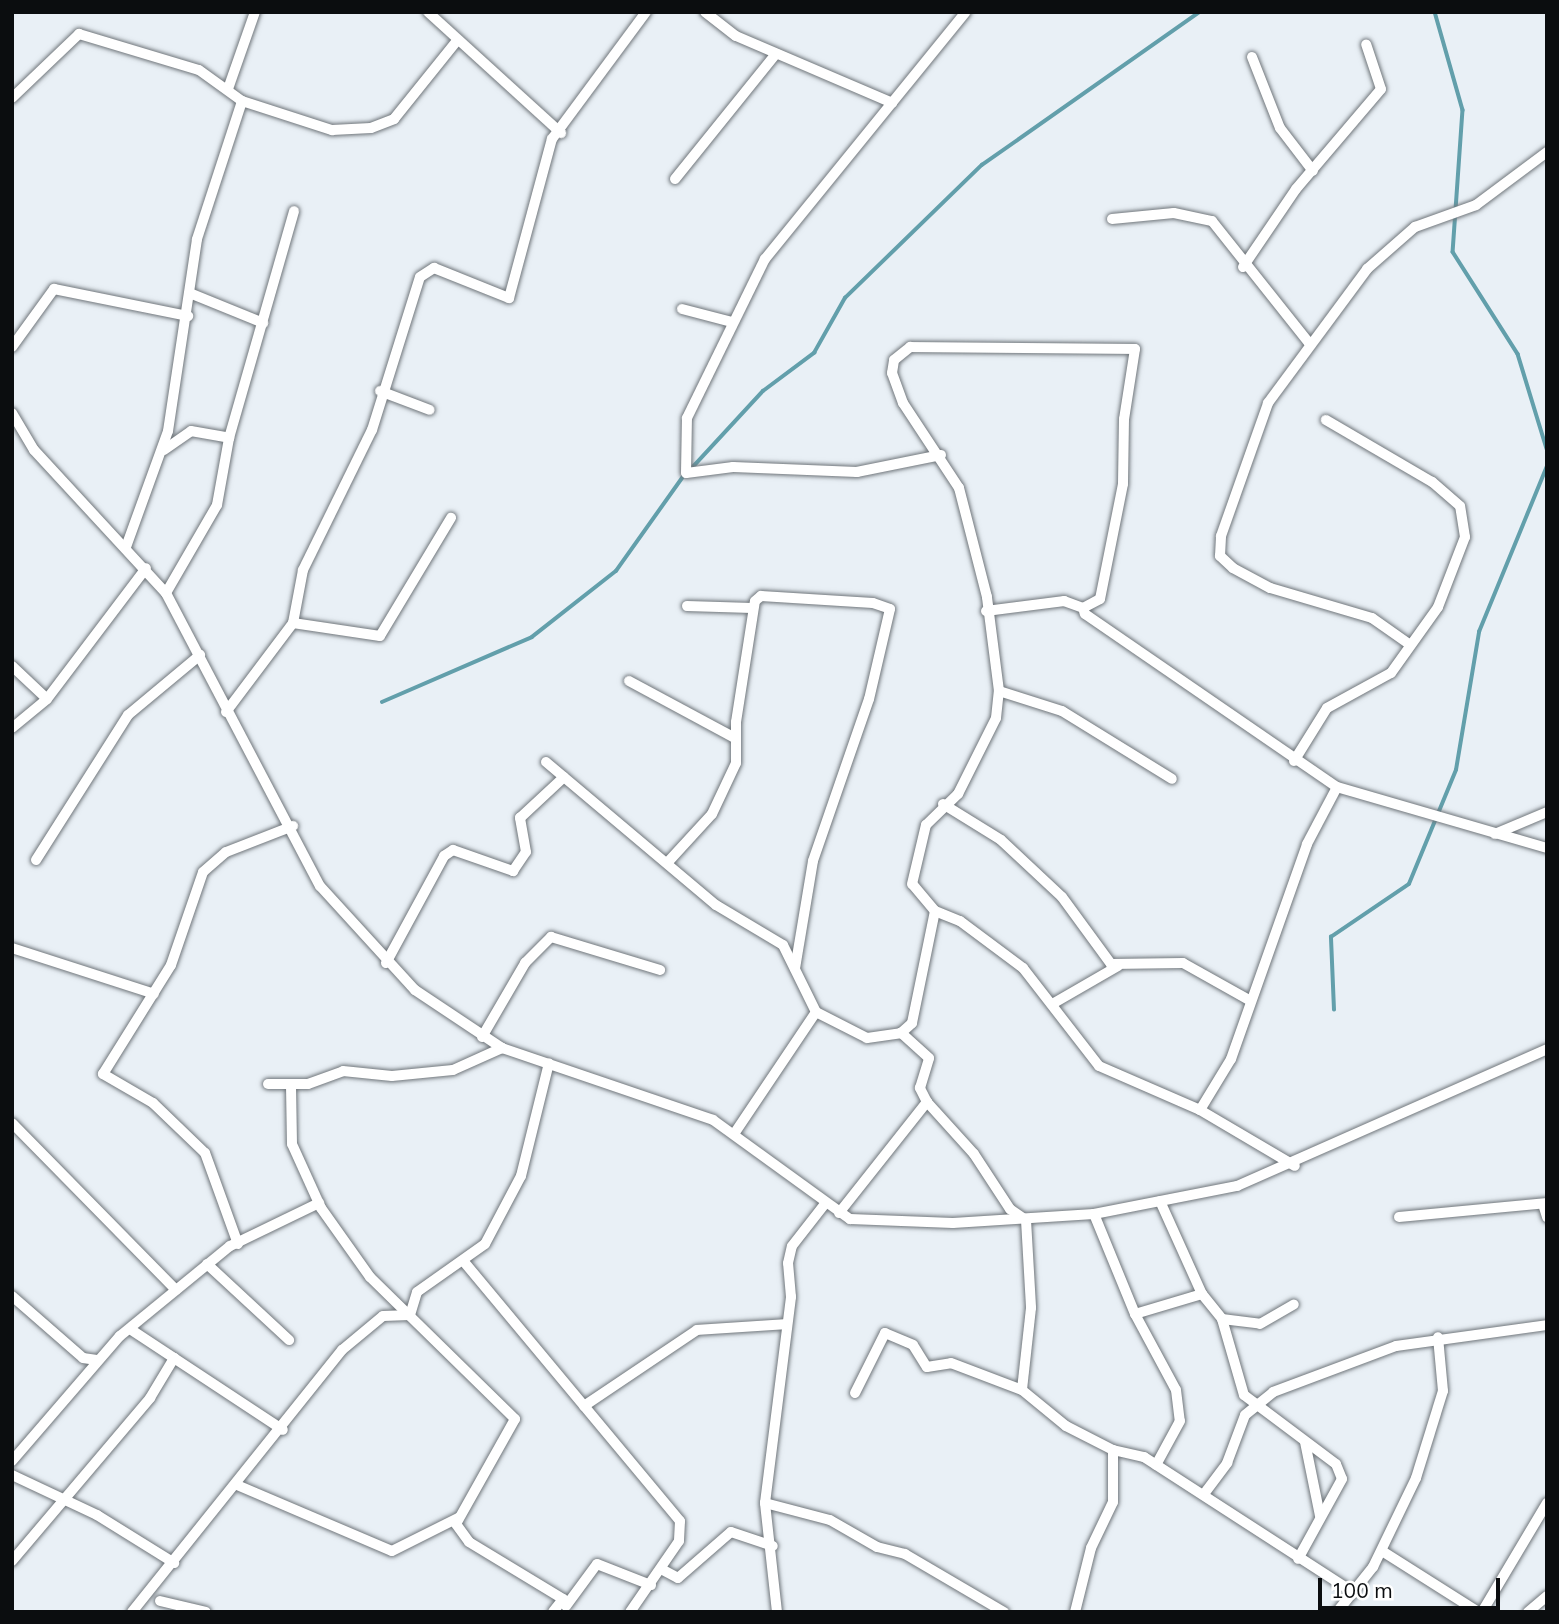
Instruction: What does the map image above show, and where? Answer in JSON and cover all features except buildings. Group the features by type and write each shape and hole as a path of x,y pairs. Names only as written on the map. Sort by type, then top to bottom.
{"street":[{"path":"229,89 255,12"},
{"path":"428,12 456,41 561,133"},
{"path":"226,712 293,623 303,570 368,439 380,391 425,271 509,298 533,199 552,139 561,133 646,12"},
{"path":"705,12 776,54 892,103"},
{"path":"941,455 856,472 733,467 686,473 687,418 765,259 966,12"},
{"path":"12,98 79,34 199,70 229,89 242,101 332,130 379,126 394,119 456,41"},
{"path":"1243,267 1313,171 1381,89 1366,44"},
{"path":"676,179 776,54"},
{"path":"1252,57 1280,128 1313,171"},
{"path":"126,547 163,451 192,294 197,239 242,101"},
{"path":"1409,644 1365,615 1270,588 1220,556 1232,497 1268,403 1367,269 1415,226 1476,205 1547,152"},
{"path":"166,593 217,505 229,438 294,211"},
{"path":"1112,219 1197,214 1212,221 1243,267 1310,344"},
{"path":"12,346 54,289 188,316"},
{"path":"192,294 262,323"},
{"path":"682,309 732,323"},
{"path":"1083,608 1100,599 1123,484 1124,419 1135,349 910,348 891,367 894,383 941,455 958,488 986,611 999,691 989,732 958,794 943,804 922,833 912,884 936,911 960,921 1023,968 1054,1003 1099,1066 1200,1110 1295,1166"},
{"path":"380,391 430,410"},
{"path":"12,413 34,450 146,568 166,593 200,655 226,712 293,827 320,886 386,963 439,1011 502,1048 713,1120 824,1205 839,1213 859,1221 1026,1220 1094,1214 1237,1186 1295,1166 1482,1074 1547,1049"},
{"path":"1294,761 1318,717 1382,681 1438,607 1463,555 1460,506 1326,420"},
{"path":"163,451 191,431 229,438"},
{"path":"293,623 380,636 451,517"},
{"path":"12,728 47,699 146,568"},
{"path":"668,862 712,814 736,763 736,738 752,608 761,596 890,609 869,699 813,861 795,968"},
{"path":"986,611 1064,601 1083,608 1294,761 1337,787 1547,848"},
{"path":"687,606 752,608"},
{"path":"36,860 128,715 200,655"},
{"path":"12,666 47,699"},
{"path":"629,681 736,738"},
{"path":"999,691 1062,711 1172,779"},
{"path":"546,762 716,905 779,940 816,1012 867,1038 901,1033 912,1023 936,911"},
{"path":"386,963 444,856 453,850 513,871 526,852 520,818 565,777"},
{"path":"1200,1110 1231,1059 1249,1000 1307,844 1337,787"},
{"path":"943,804 1002,840 1062,897 1111,964 1183,964 1249,1000"},
{"path":"1495,834 1547,812"},
{"path":"238,1244 205,1153 153,1102 103,1074 154,994 181,945 203,872 226,852 293,827"},
{"path":"482,1037 525,963 551,937 660,970"},
{"path":"12,948 154,994"},
{"path":"1054,1003 1119,965"},
{"path":"734,1134 816,1012"},
{"path":"901,1033 929,1058 920,1088 927,1102 974,1154 1010,1209 1026,1220"},
{"path":"268,1084 292,1086 343,1071 393,1076 453,1070 502,1048"},
{"path":"410,1315 417,1292 465,1263 502,1219 521,1176 549,1063"},
{"path":"292,1086 292,1144 319,1203 370,1277 515,1419 458,1518 458,1530 470,1542 567,1606"},
{"path":"839,1213 927,1102"},
{"path":"12,1122 176,1290"},
{"path":"1160,1201 1202,1294 1222,1319 1244,1395 1336,1464 1342,1479 1298,1559"},
{"path":"12,1461 97,1360 176,1290 207,1264 238,1244 319,1203"},
{"path":"1399,1217 1486,1204 1545,1203 1547,1217"},
{"path":"777,1612 773,1546 765,1503 787,1324 792,1246 824,1205"},
{"path":"1094,1214 1135,1314 1176,1390 1180,1421 1156,1465"},
{"path":"1022,1390 1031,1308 1026,1220"},
{"path":"465,1263 680,1521 684,1531 663,1570 630,1612"},
{"path":"207,1264 289,1340"},
{"path":"1135,1314 1202,1294"},
{"path":"12,1296 83,1358 97,1360"},
{"path":"1222,1319 1260,1324 1294,1304"},
{"path":"132,1612 283,1430 342,1350 383,1316 410,1315"},
{"path":"584,1406 697,1330 787,1324"},
{"path":"1204,1494 1227,1463 1254,1404 1356,1358 1438,1337 1547,1325"},
{"path":"130,1329 283,1430"},
{"path":"855,1393 886,1333 914,1345 927,1367 951,1363 1022,1390 1066,1426 1113,1450 1156,1465 1354,1593"},
{"path":"1338,1612 1354,1593 1381,1551 1416,1478 1443,1391 1438,1337"},
{"path":"12,1561 62,1498 150,1398 174,1358"},
{"path":"1305,1442 1320,1516"},
{"path":"1075,1612 1091,1548 1113,1502 1113,1450"},
{"path":"12,1475 62,1498 174,1563"},
{"path":"237,1485 392,1550 458,1518"},
{"path":"765,1503 830,1520 877,1547 905,1554 1004,1612"},
{"path":"1381,1551 1480,1612 1547,1503"},
{"path":"663,1570 678,1578 731,1532 773,1546"},
{"path":"553,1612 567,1606 597,1564 651,1585"},
{"path":"151,1590 160,1601 163,1612"},
{"path":"1528,1612 1547,1596"},
{"path":"160,1601 206,1612"}],"waterway":[{"path":"691,469 763,391 814,353 845,298 982,165 1200,12"},
{"path":"1435,12 1463,110 1453,252 1518,354 1547,449"},
{"path":"1334,1010 1331,937 1409,884 1456,770 1479,632 1547,466"},
{"path":"382,702 532,637 616,571 685,474"}]}
